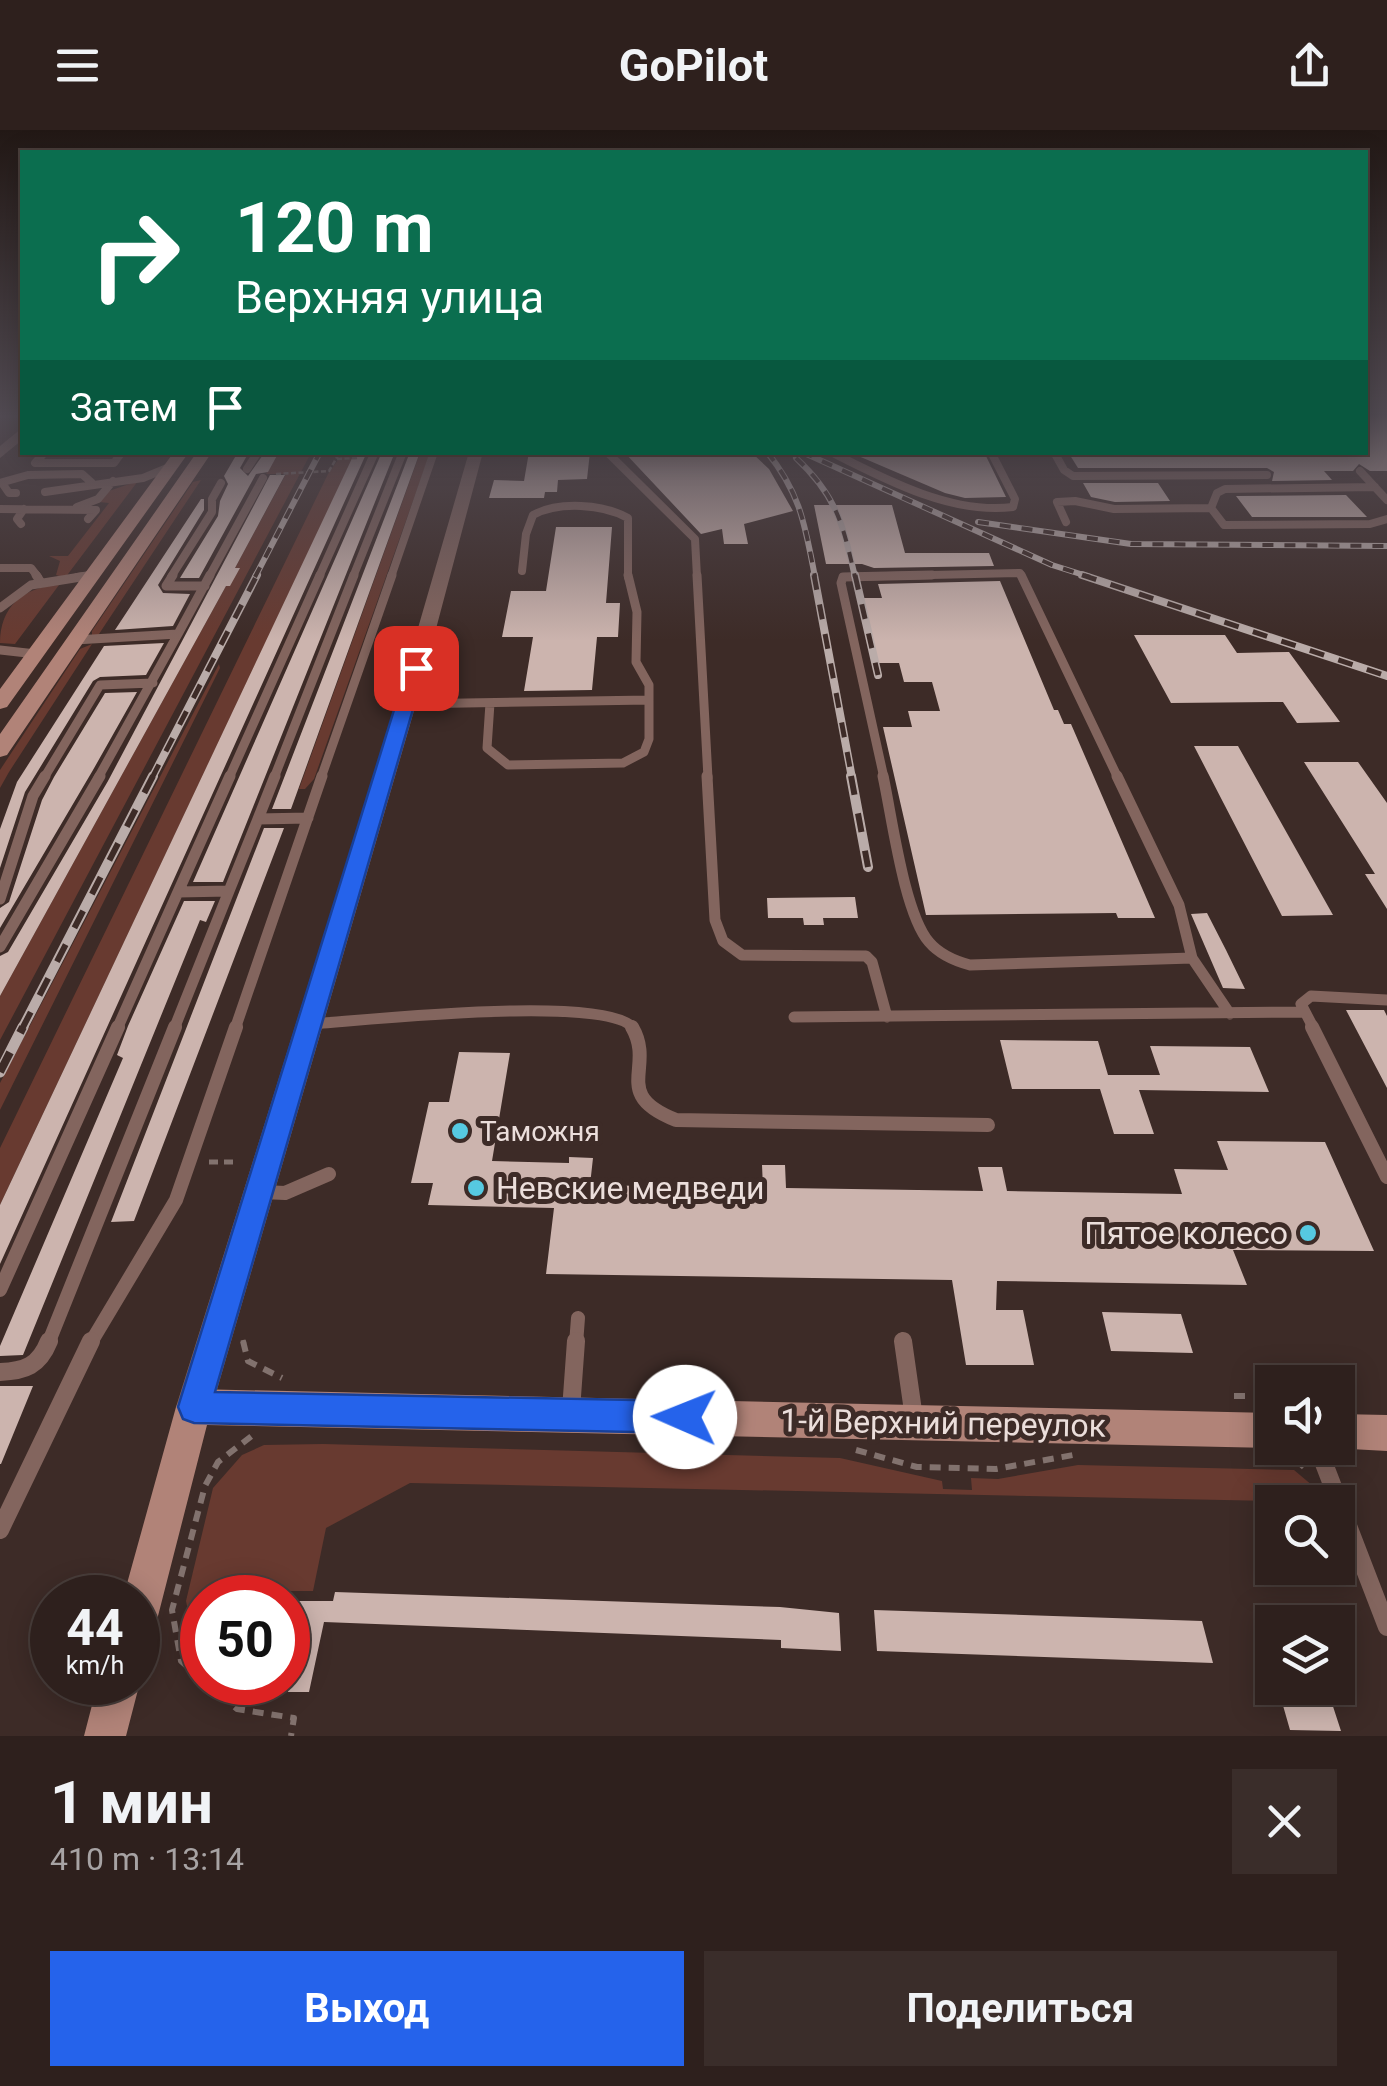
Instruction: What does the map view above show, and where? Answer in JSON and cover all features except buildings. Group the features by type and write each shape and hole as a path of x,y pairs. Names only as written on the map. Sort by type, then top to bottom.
{"main road":[{"path":"0,703 94,574 145,491"},
{"path":"0,750 177,491"},
{"path":"149,1575 194,1407"},
{"name":"1-й Верхний переулок","path":"194,1407 914,1422 1255,1442"},
{"path":"1355,1432 1387,1432"},
{"path":"105,1736 114,1705"}],"street":[{"path":"194,1407 406,704 465,491"}],"lane":[{"path":"7,491 16,493"},
{"path":"46,492 66,491"},
{"path":"68,510 98,498 104,491"},
{"path":"205,586 166,586 212,512 212,499 217,491"},
{"path":"0,947 153,684 257,491"},
{"path":"0,1290 358,491"},
{"path":"0,1372 25,1371 43,1356 388,491"},
{"path":"0,1530 76,1368 176,1200 421,491"},
{"path":"646,491 695,539 715,920 723,941 742,955 866,956 872,962 887,1018"},
{"path":"926,491 980,509 1007,509 1015,503 1010,491"},
{"path":"1211,508 1221,491"},
{"path":"1066,522 1056,506 1068,500 1106,509 1211,508"},
{"path":"490,703 484,735 487,752 500,763 519,766 632,760 647,746 647,678 636,662 637,612 628,586 630,528 624,514 606,508 562,508 537,513 530,520 522,571"},
{"path":"1211,508 1224,525 1370,524 1387,519"},
{"path":"0,509 96,510 88,519"},
{"path":"21,524 17,520 24,509"},
{"path":"0,572 38,578 94,574"},
{"path":"1192,958 970,965 952,961 927,942 914,916 843,577 1020,573 1179,905 1192,958 1230,1014"},
{"path":"0,608 16,589 38,578"},
{"path":"75,640 178,634"},
{"path":"0,650 36,654"},
{"path":"446,703 453,675"},
{"path":"0,900 33,796 100,686 153,684"},
{"path":"406,704 649,700"},
{"path":"258,819 308,818"},
{"path":"178,892 229,891"},
{"path":"1387,1000 1311,996 1301,1004 1387,1177"},
{"path":"307,1025 605,1011 627,1020 634,1028 637,1088 650,1109 662,1116 676,1120 988,1124"},
{"path":"794,1017 1302,1012"},
{"path":"259,1192 284,1193 329,1174"},
{"path":"570,1415 578,1318"},
{"path":"902,1340 914,1422"},
{"path":"1325,1465 1387,1627"}],"path":[{"path":"189,1163 236,1162"},
{"path":"247,1324 242,1343 248,1362 282,1378"},
{"path":"1234,1396 1255,1396"},
{"path":"181,1575 204,1486 218,1462 253,1435 268,1430"},
{"path":"1302,1465 1308,1470"},
{"path":"180,1579 172,1610 180,1656"},
{"path":"233,1705 294,1718 291,1736"}],"shaded area":[{"path":"109,491 131,491 65,578 56,575 60,561 49,556 68,556 109,503 99,502"},
{"path":"187,491 194,491 97,637 92,636"},
{"path":"277,491 291,491 0,1040 0,996 226,586 239,569 235,568"},
{"path":"320,491 337,491 0,1205 0,1148"},
{"path":"406,491 416,491 314,779 305,789 299,789"},
{"path":"59,585 15,644 0,643 4,619 16,601 35,590"},
{"path":"92,644 0,788 0,770 80,649"},
{"path":"219,664 220,668 0,1110 0,1083"},
{"path":"264,1445 840,1458 942,1481 943,1489 972,1490 971,1478 998,1479 1078,1465 1294,1470 1312,1485 1255,1485 1255,1501 410,1483 326,1528 313,1591 310,1575 192,1575 213,1488 242,1455"}],"railway":[{"path":"255,577 300,491"},
{"path":"791,491 804,526 815,577"},
{"path":"825,491 836,512 855,577"},
{"path":"888,491 1052,565 1090,577"},
{"path":"978,522 1131,544 1387,546"},
{"path":"152,778 257,575"},
{"path":"814,575 852,778"},
{"path":"855,575 878,675"},
{"path":"1082,575 1387,676"},
{"path":"22,1029 153,776"},
{"path":"851,776 868,867"},
{"path":"0,1072 23,1027"}],"place":[{"name":"Таможня","path":"460,1131"},
{"name":"Невские медведи","path":"476,1188"},
{"name":"Пятое колесо","path":"1308,1233"}],"route":[{"path":"416,668 194,1407 685,1417"}]}
